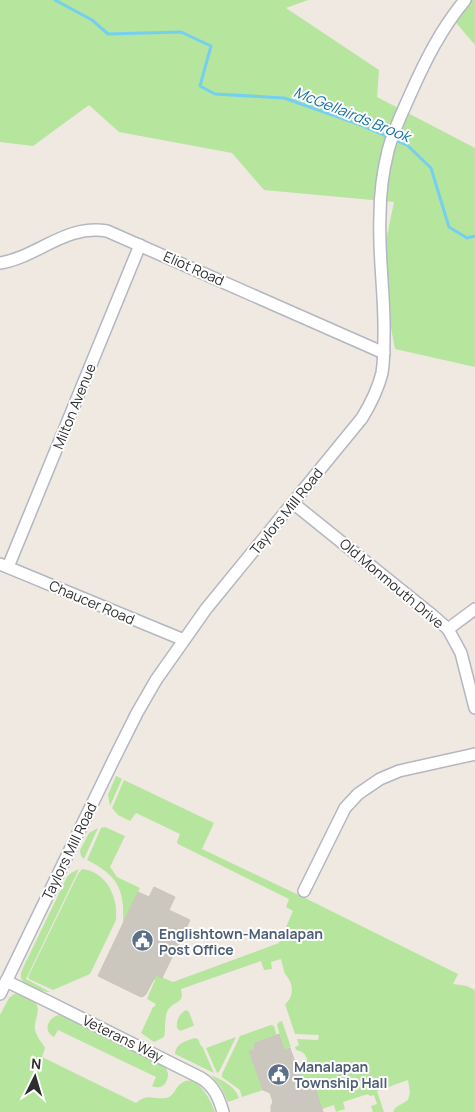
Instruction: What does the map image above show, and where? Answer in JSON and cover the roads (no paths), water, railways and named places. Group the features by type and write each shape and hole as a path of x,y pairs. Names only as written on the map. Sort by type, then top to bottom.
{"street":[{"name":"Taylors Mill Road","path":"0,994 114,759 156,680 206,609 362,418 367,409 382,373 384,353 385,311 380,216 382,184 388,152 394,130 437,39 465,0"},
{"name":"Eliot Road","path":"0,262 15,259 72,233 90,230 107,231 384,353"},
{"name":"Milton Avenue","path":"4,566 140,245"},
{"name":"Old Monmouth Drive","path":"293,503 448,629 461,653 475,708"},
{"name":"Chaucer Road","path":"4,566 184,640"},
{"path":"448,629 475,609"},
{"path":"304,891 344,808 358,794 380,779 399,771 475,754"},
{"name":"Veterans Way","path":"6,982 69,1011 201,1078 213,1089 223,1112"}],"waterway":[{"name":"McGellairds Brook","path":"55,0 92,20 108,34 181,32 211,46 200,86 215,94 284,98 361,125 407,145 431,168 449,227 467,238 475,236"}],"place":[{"name":"Englishtown-Manalapan Post Office","path":"143,941"},
{"name":"Manalapan Township Hall","path":"278,1074"}]}
